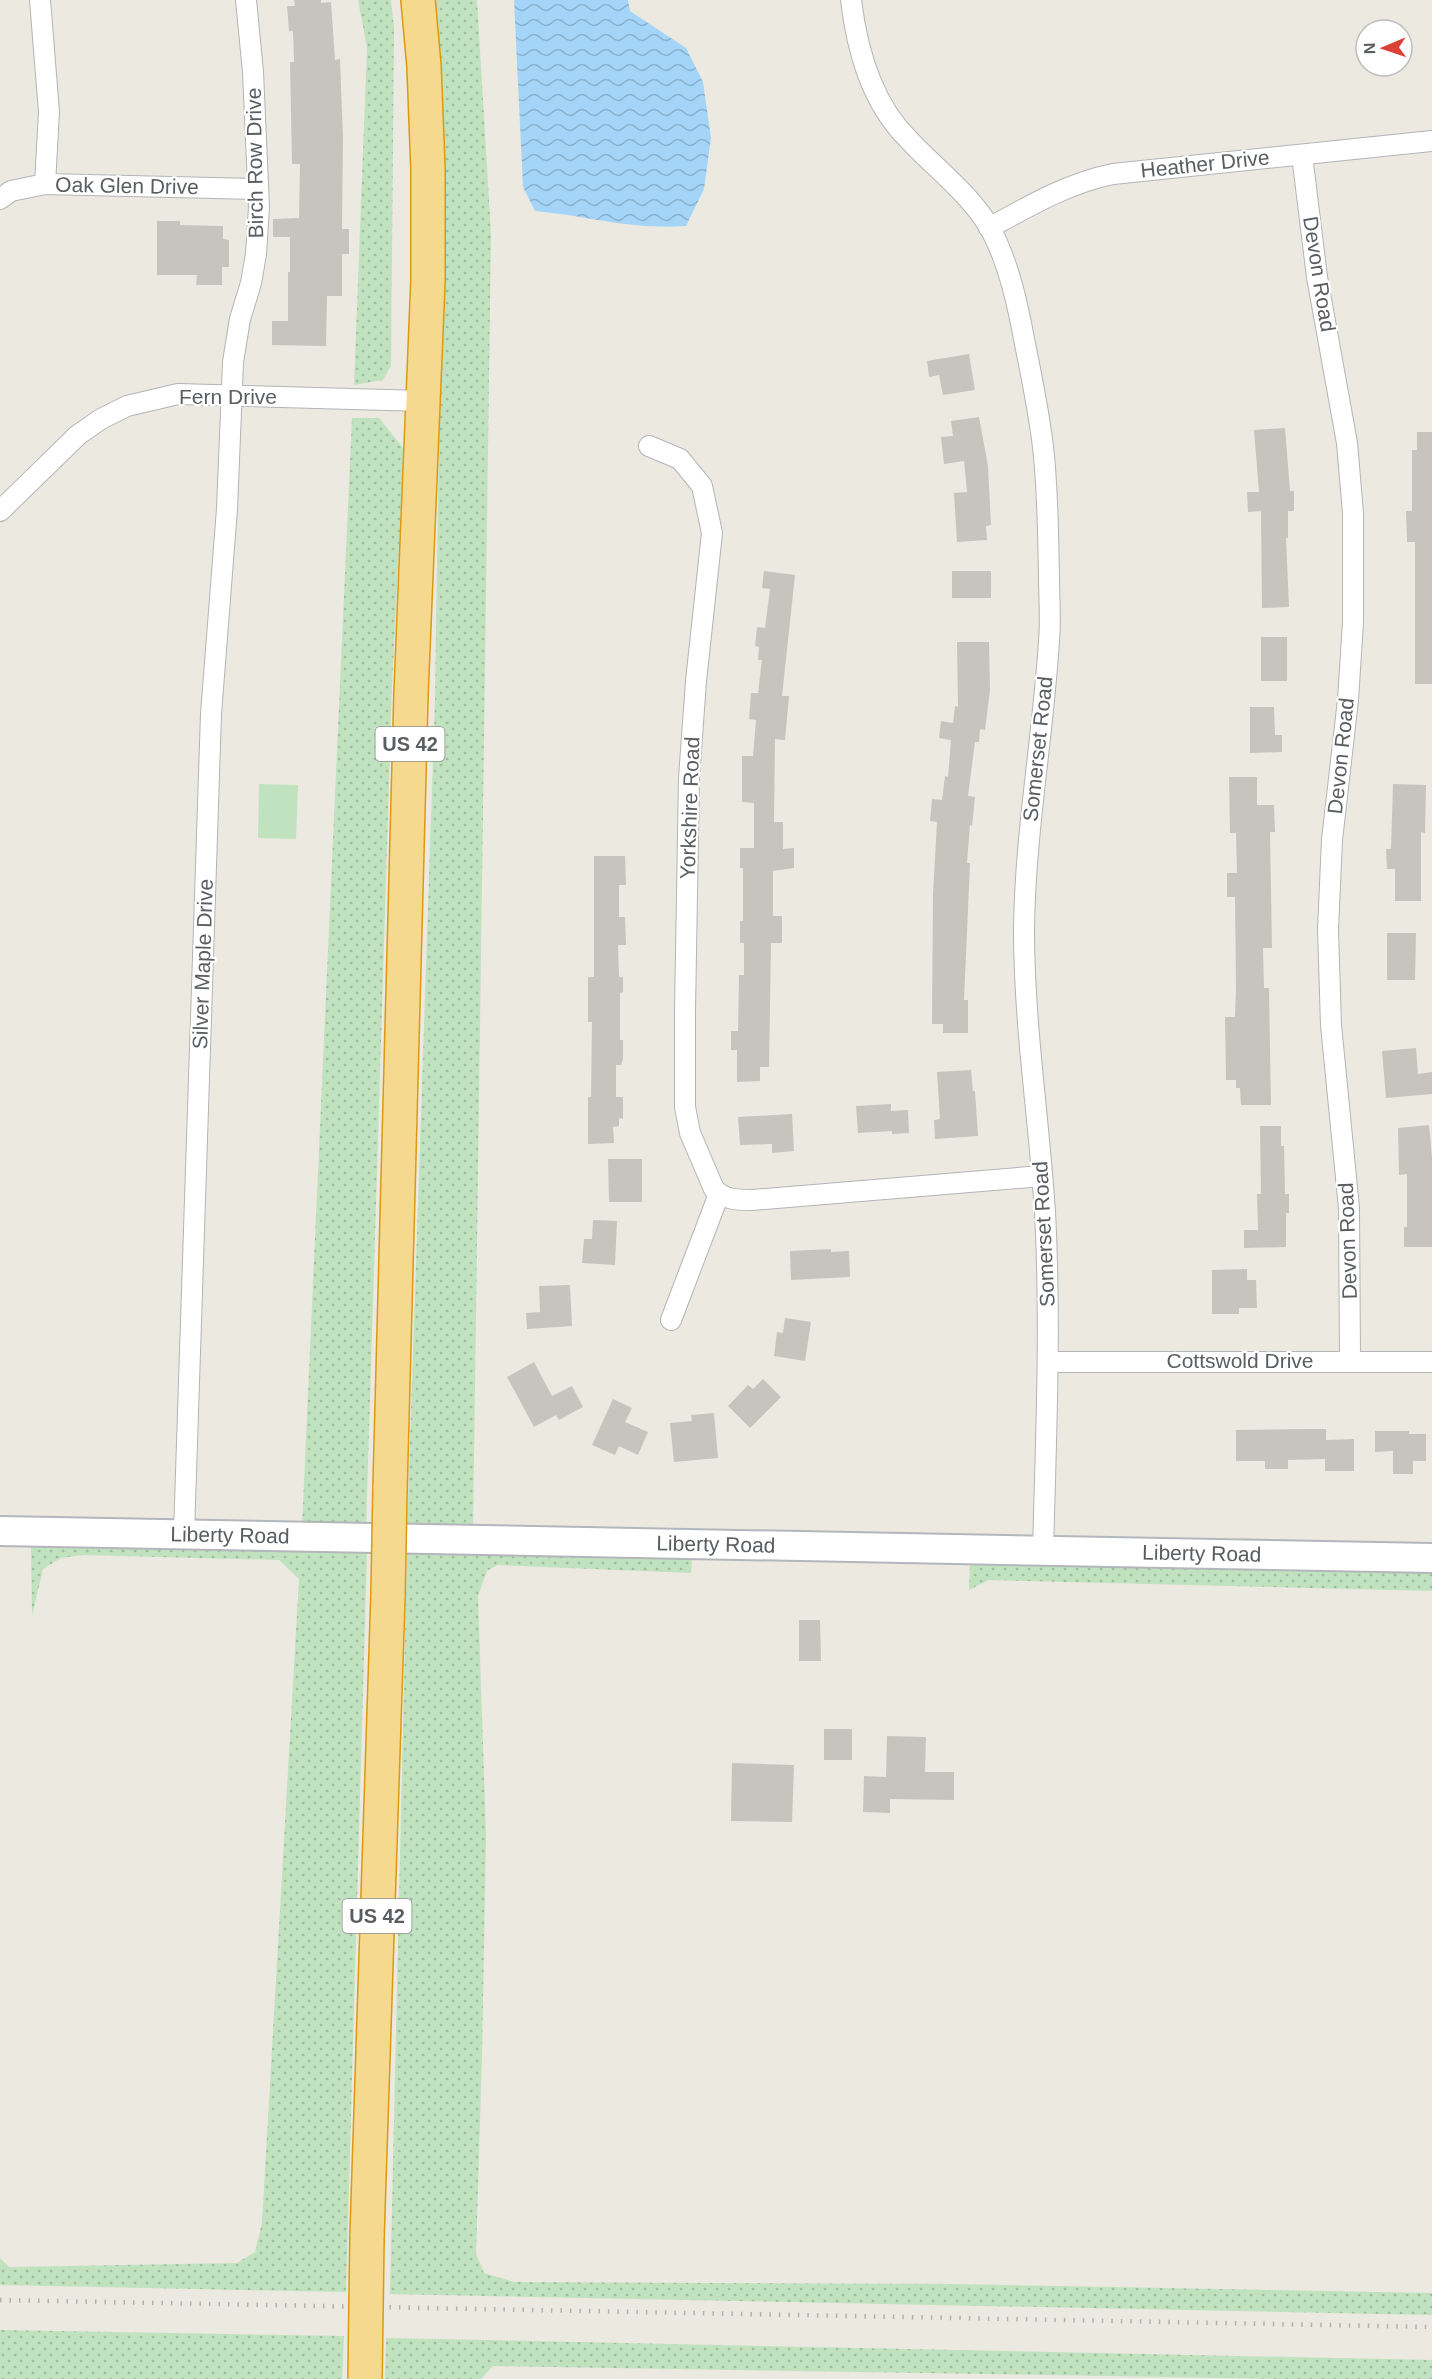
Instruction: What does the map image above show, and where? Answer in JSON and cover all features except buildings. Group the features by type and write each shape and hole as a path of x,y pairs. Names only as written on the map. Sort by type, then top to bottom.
{"highway":[{"name":"US 42","path":"365,2379 367,2237 388,1595 411,694 428,280 428,170 424,66 418,0"}],"street":[{"path":"40,0 49,112 45,184"},
{"name":"Birch Row Drive","path":"232,395 233,362 240,319 251,283 256,254 258,189 253,72 246,0"},
{"name":"Somerset Road","path":"851,0 859,52 869,79 891,119 906,138 972,204 989,228 1002,258 1020,318 1043,445 1048,506 1050,635 1044,710 1028,838 1024,925 1027,1022 1045,1225 1048,1362 1043,1551"},
{"name":"Heather Drive","path":"989,228 1067,187 1093,178 1143,170 1432,141"},
{"name":"Devon Road","path":"1302,155 1317,277 1347,443 1353,513 1352,633 1348,700 1332,840 1328,929 1331,1025 1349,1208 1350,1361"},
{"name":"Oak Glen Drive","path":"0,199 11,191 45,184 258,189"},
{"name":"Fern Drive","path":"0,511 78,435 101,419 127,406 178,394 423,401"},
{"name":"Silver Maple Drive","path":"184,1534 211,714 227,509 232,395"},
{"name":"Yorkshire Road","path":"649,446 680,459 702,486 712,533 696,681 689,778 685,1107 690,1133 714,1189 719,1194"},
{"path":"671,1320 719,1194 734,1200 752,1200 1042,1176"},
{"name":"Cottswold Drive","path":"1048,1362 1432,1362"},
{"name":"Liberty Road","path":"0,1531 1432,1558"}],"green space":[{"path":"358,0 391,0 394,28 391,366 383,380 354,385 367,48"},
{"path":"431,0 477,0 491,234 473,1531 407,1530 435,700 441,292"},
{"path":"352,418 379,418 404,449 392,684 366,1529 302,1527"},
{"path":"259,784 298,785 296,839 258,838"},
{"path":"31,1544 367,1549 346,2292 0,2285 0,2258 9,2267 237,2263 255,2252 262,2223 299,1579 279,1560 83,1555 61,1558 43,1569 32,1616"},
{"path":"407,1552 692,1559 691,1573 497,1565 487,1571 478,1596 486,1836 476,2254 484,2273 514,2282 953,2284 1432,2293 1432,2315 390,2294"},
{"path":"970,1563 1432,1571 1432,1591 989,1580 969,1590"},
{"path":"0,2330 344,2336 342,2379 0,2379"},
{"path":"386,2338 1432,2360 1432,2379 1292,2379 493,2366 481,2379 385,2379"}],"water":[{"path":"514,0 628,0 630,11 686,48 703,82 711,138 704,189 686,226 647,226 535,211 523,187"}],"railway":[{"path":"0,2300 1432,2327"}]}
